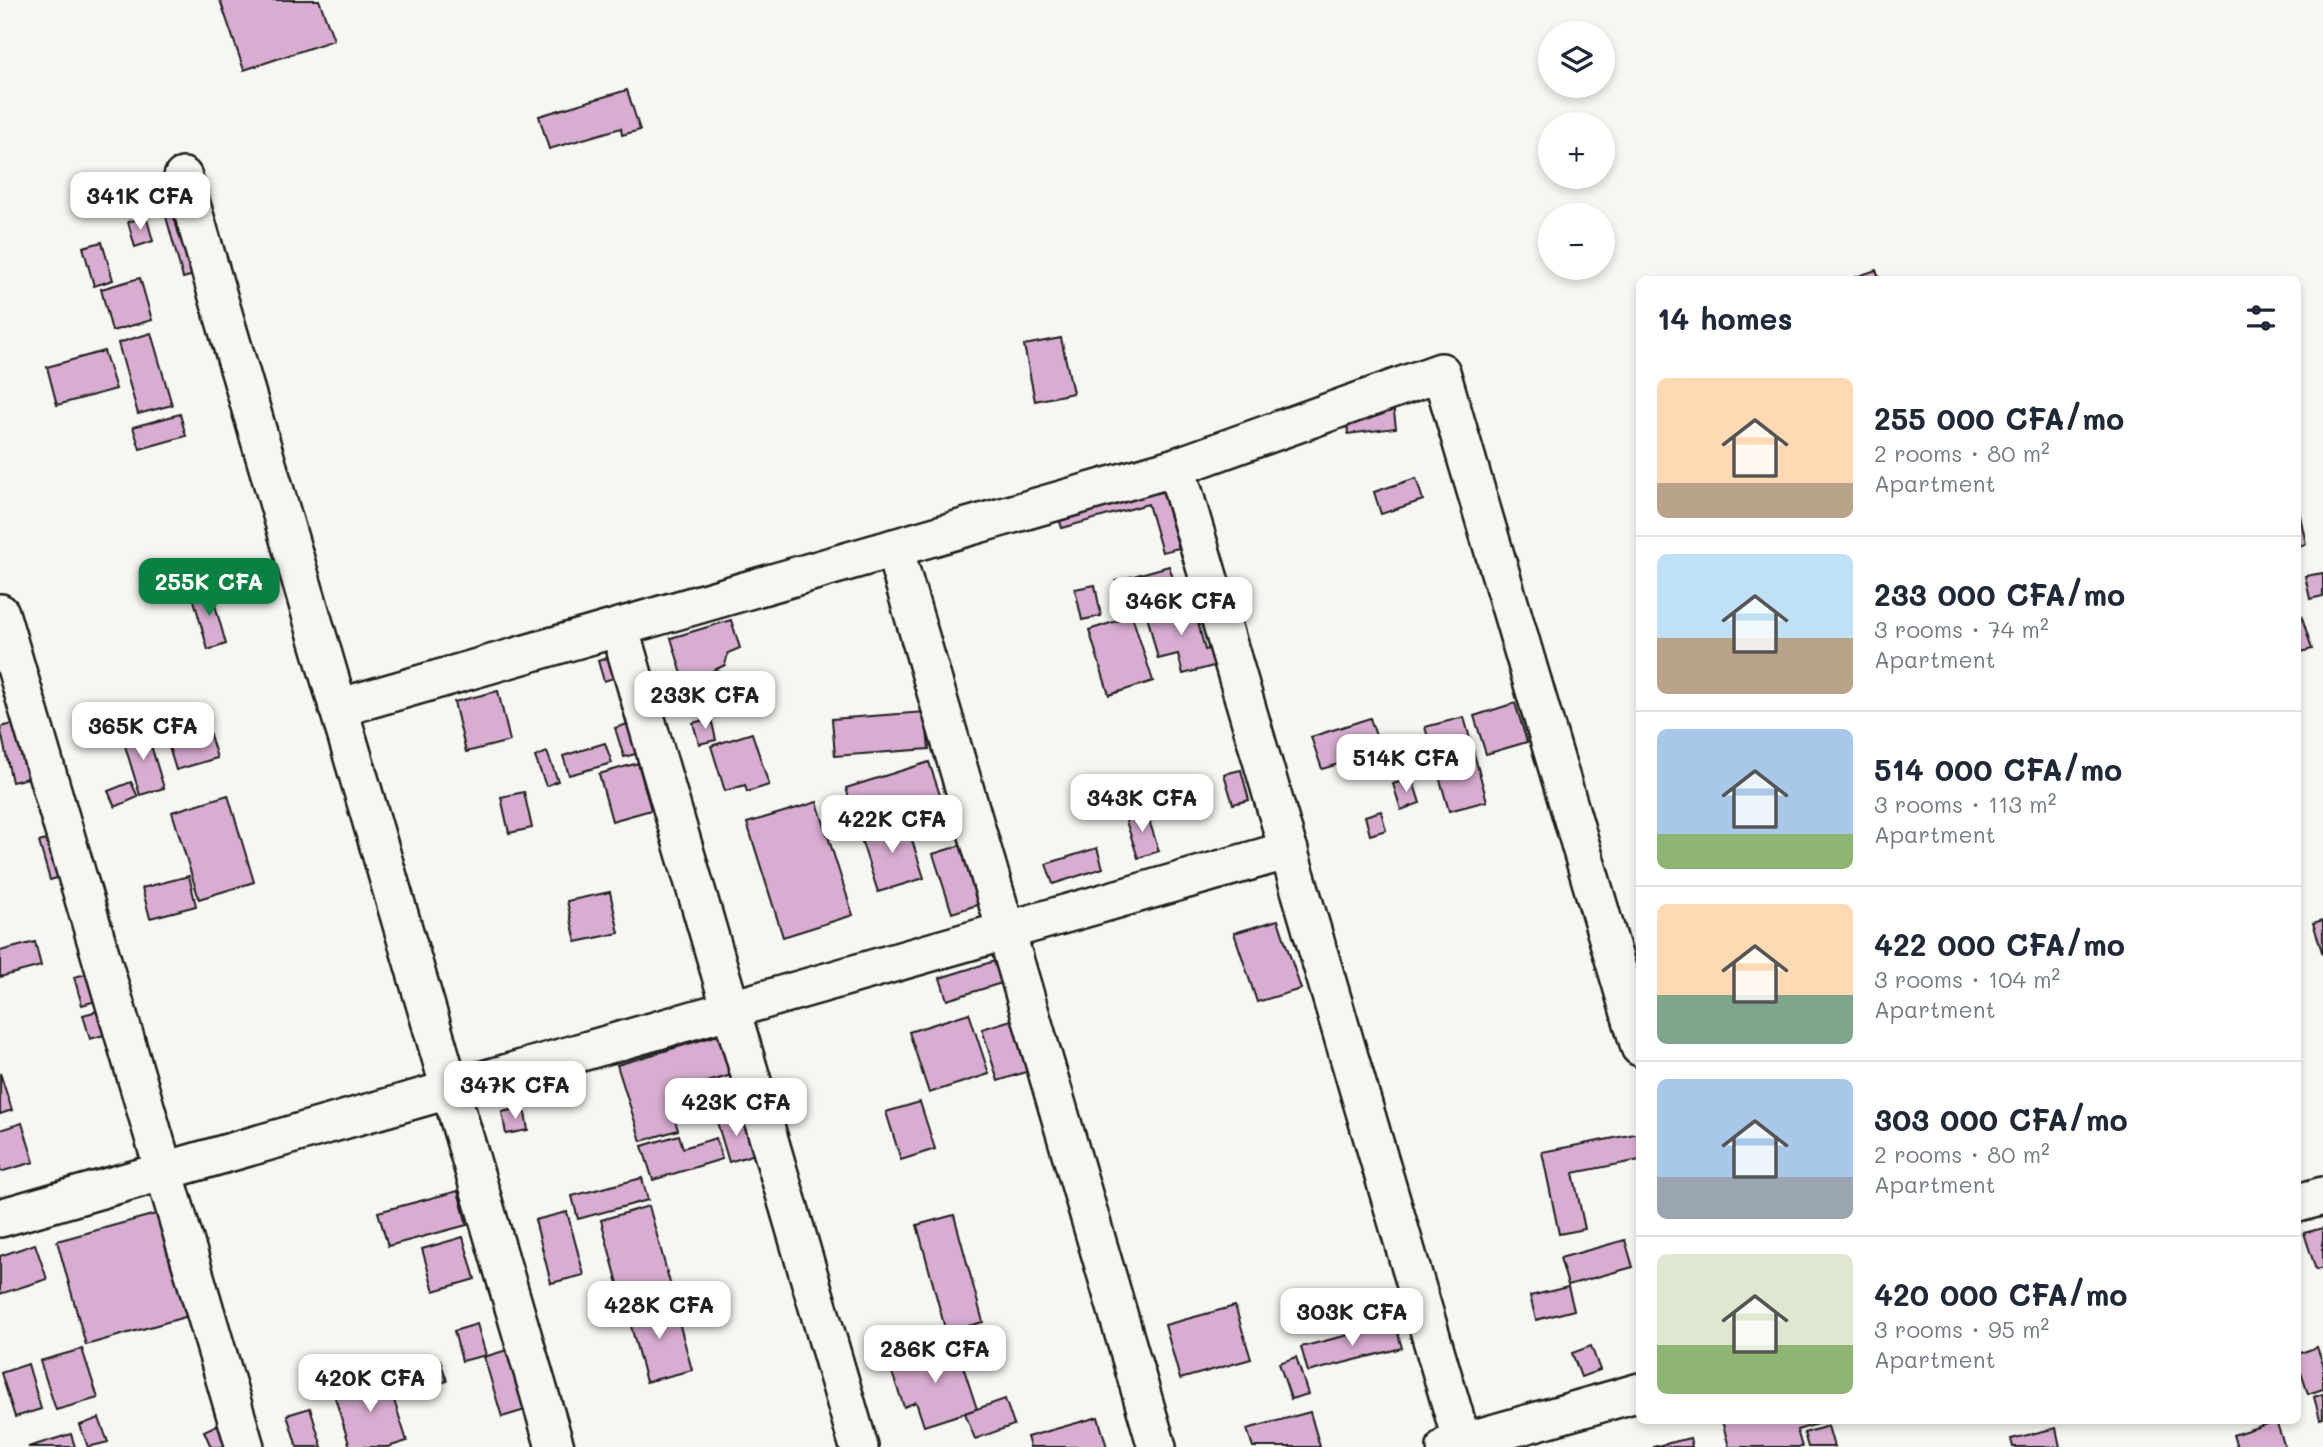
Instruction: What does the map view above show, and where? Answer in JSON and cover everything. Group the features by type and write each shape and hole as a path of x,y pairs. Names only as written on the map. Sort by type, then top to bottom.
{"street":[{"path":"183,177 555,1447"},
{"path":"338,708 1177,467 1441,372 1636,1033"},
{"path":"1177,467 1289,850 1454,1445 1636,1393"},
{"path":"894,548 1157,1447"},
{"path":"0,613 244,1447"},
{"path":"619,627 859,1447"},
{"path":"0,1218 1289,850"},
{"path":"2301,1202 2323,1196"}],"building":[{"path":"220,0 319,0 334,40 244,70"},
{"path":"627,90 640,130 622,135 621,128 549,149 539,116"},
{"path":"189,207 208,271 183,278 165,213"},
{"path":"146,216 153,241 135,247 128,222"},
{"path":"102,242 113,280 94,286 83,247"},
{"path":"1876,270 1878,276 1859,276"},
{"path":"140,278 152,320 112,331 101,289"},
{"path":"151,333 172,405 138,414 118,343"},
{"path":"1061,338 1073,393 1035,401 1024,345"},
{"path":"104,351 116,389 57,405 47,367"},
{"path":"1393,404 1396,428 1348,434 1346,410"},
{"path":"180,414 186,436 140,449 133,427"},
{"path":"1158,476 1179,548 1162,552 1148,504 1062,528 1055,505"},
{"path":"1416,478 1423,500 1381,514 1374,492"},
{"path":"2301,520 2306,544 2301,545"},
{"path":"1169,566 1175,584 1120,599 1116,581"},
{"path":"2323,573 2323,596 2310,599 2305,576"},
{"path":"1095,585 1101,616 1082,620 1075,589"},
{"path":"210,587 226,644 208,650 192,593"},
{"path":"1192,599 1205,650 1216,647 1221,664 1183,674 1178,654 1158,659 1146,611"},
{"path":"1132,616 1153,681 1109,695 1089,630"},
{"path":"2301,617 2312,649 2301,652"},
{"path":"731,620 740,648 728,653 725,665 685,684 671,638"},
{"path":"616,655 623,675 604,681 598,661"},
{"path":"498,691 510,741 466,752 454,702"},
{"path":"1515,703 1527,742 1486,754 1474,716"},
{"path":"202,708 217,758 176,770 161,721"},
{"path":"925,712 929,749 835,756 832,719"},
{"path":"1464,717 1487,801 1449,811 1425,727"},
{"path":"711,718 716,740 699,744 693,723"},
{"path":"1370,718 1381,751 1322,769 1311,737"},
{"path":"27,721 40,775 12,782 0,727"},
{"path":"634,722 643,752 624,757 615,728"},
{"path":"146,729 164,788 140,795 122,736"},
{"path":"752,733 769,785 747,792 745,785 725,791 711,746"},
{"path":"605,743 612,763 569,775 563,756"},
{"path":"547,752 558,781 546,786 535,757"},
{"path":"929,762 940,795 856,822 846,788"},
{"path":"638,763 651,810 612,821 599,774"},
{"path":"1241,770 1249,800 1233,804 1224,774"},
{"path":"1412,778 1420,803 1401,810 1393,784"},
{"path":"131,782 138,797 115,807 108,791"},
{"path":"524,792 532,828 509,833 501,797"},
{"path":"228,795 254,882 199,899 172,812"},
{"path":"947,796 953,815 927,824 921,805"},
{"path":"817,802 853,915 783,937 747,823"},
{"path":"1146,811 1159,851 1138,858 1125,818"},
{"path":"1381,811 1386,830 1370,835 1365,816"},
{"path":"905,818 924,878 878,892 859,833"},
{"path":"60,836 71,874 50,880 39,842"},
{"path":"968,843 986,902 952,913 933,854"},
{"path":"1097,848 1103,868 1053,884 1046,864"},
{"path":"189,876 196,906 150,918 142,888"},
{"path":"610,892 619,933 576,942 567,901"},
{"path":"1278,920 1301,989 1257,1002 1234,933"},
{"path":"2323,920 2323,955 2313,923"},
{"path":"35,942 41,966 0,977 0,951"},
{"path":"1001,959 1008,981 947,1000 940,978"},
{"path":"95,972 103,999 82,1005 74,977"},
{"path":"101,1010 107,1034 90,1039 83,1015"},
{"path":"969,1013 989,1074 929,1093 909,1032"},
{"path":"1021,1017 1038,1068 998,1081 982,1029"},
{"path":"722,1034 735,1074 667,1094 678,1130 641,1141 617,1065"},
{"path":"0,1073 12,1110 0,1114"},
{"path":"732,1083 741,1110 718,1117 709,1089"},
{"path":"920,1102 935,1149 901,1160 886,1112"},
{"path":"524,1107 528,1130 506,1134 502,1112"},
{"path":"743,1114 755,1154 729,1162 717,1122"},
{"path":"22,1123 34,1162 0,1172 0,1130"},
{"path":"1636,1134 1636,1161 1573,1173 1585,1229 1559,1234 1542,1152"},
{"path":"679,1135 683,1148 716,1138 722,1159 653,1180 642,1146"},
{"path":"642,1178 648,1200 578,1219 572,1196"},
{"path":"458,1191 467,1225 388,1246 378,1212"},
{"path":"649,1206 673,1294 624,1306 601,1220"},
{"path":"163,1212 192,1315 86,1345 57,1241"},
{"path":"567,1212 584,1275 551,1283 535,1220"},
{"path":"954,1215 983,1322 946,1332 917,1225"},
{"path":"2323,1228 2323,1268 2316,1270 2304,1233"},
{"path":"463,1237 475,1279 434,1291 422,1249"},
{"path":"1625,1240 1633,1267 1568,1285 1560,1258"},
{"path":"35,1244 47,1279 0,1294 0,1256"},
{"path":"1568,1287 1574,1310 1536,1320 1530,1296"},
{"path":"673,1300 692,1370 646,1382 627,1311"},
{"path":"1235,1306 1251,1359 1180,1379 1165,1325"},
{"path":"1395,1323 1402,1348 1308,1372 1301,1347"},
{"path":"477,1324 486,1355 462,1361 454,1331"},
{"path":"956,1345 977,1409 924,1426 916,1402 904,1407 890,1367"},
{"path":"1591,1346 1600,1370 1581,1377 1572,1353"},
{"path":"2317,1347 2323,1364 2323,1389 2308,1394 2301,1372 2301,1353"},
{"path":"82,1349 98,1398 56,1410 40,1361"},
{"path":"507,1350 525,1410 502,1417 484,1357"},
{"path":"1296,1357 1308,1394 1291,1399 1279,1363"},
{"path":"440,1360 447,1381 404,1394 397,1373"},
{"path":"28,1364 41,1409 15,1417 1,1373"},
{"path":"386,1375 407,1441 388,1447 350,1447 333,1391"},
{"path":"2323,1394 2323,1418 2320,1419 2314,1397"},
{"path":"1005,1399 1014,1425 975,1439 965,1413"},
{"path":"310,1408 322,1447 297,1447 287,1415"},
{"path":"1310,1412 1320,1447 1253,1447 1247,1429"},
{"path":"1098,1417 1107,1447 1030,1447 1027,1437"},
{"path":"99,1418 108,1442 88,1447 80,1425"},
{"path":"221,1423 230,1443 211,1447 204,1431"},
{"path":"1723,1424 1817,1424 1797,1430 1802,1447 1729,1447"},
{"path":"2267,1424 2277,1424 2285,1447 2237,1447 2233,1435"},
{"path":"1828,1426 1834,1447 1808,1447 1804,1433"},
{"path":"2056,1428 2060,1447 2013,1447 2011,1439"},
{"path":"71,1434 75,1447 28,1447"},
{"path":"1690,1438 1692,1447 1653,1447"}]}
